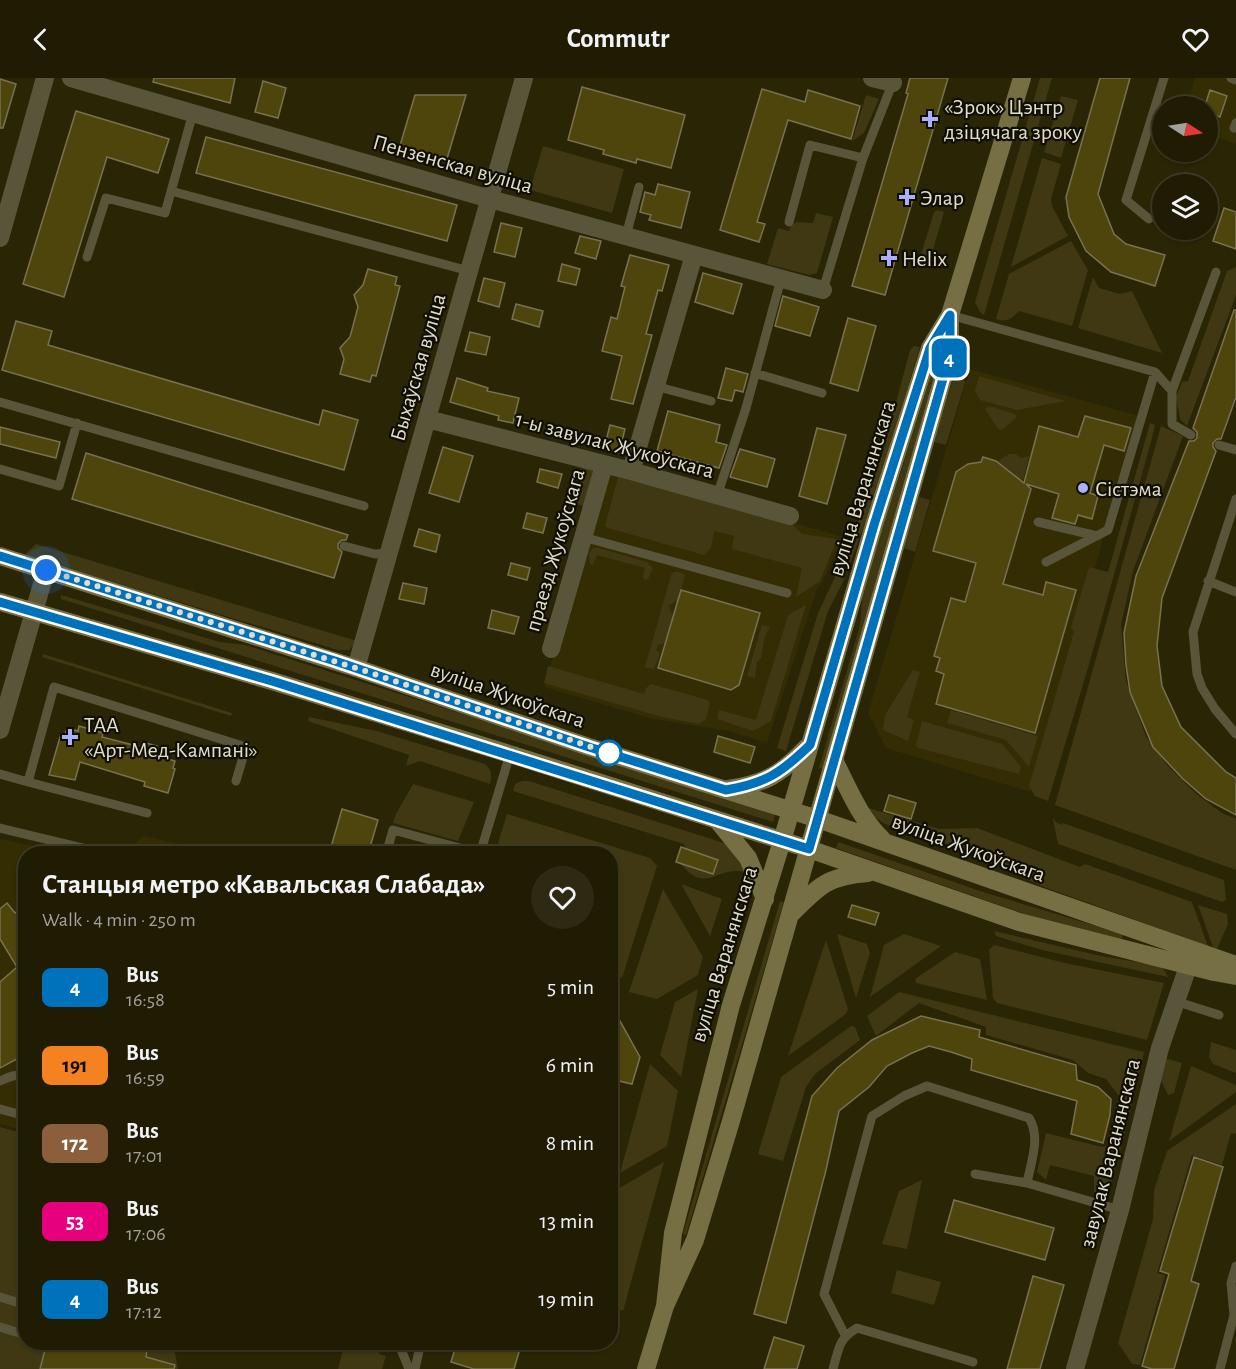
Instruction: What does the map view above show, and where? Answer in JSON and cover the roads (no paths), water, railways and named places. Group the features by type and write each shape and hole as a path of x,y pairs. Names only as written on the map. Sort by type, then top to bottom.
{"main road":[{"name":"вуліца Варанянскага","path":"646,1369 664,1306 673,1233 731,1005 765,899 874,525 930,348 950,315 1022,78"},
{"name":"вуліца Варанянскага","path":"664,1306 695,1240 835,762 890,560 950,354 950,315"},
{"name":"вуліца Жукоўскага","path":"0,556 356,668 589,747 818,819 1236,976"},
{"name":"вуліца Жукоўскага","path":"0,602 272,681 513,755 809,849 1019,922 1191,958 1236,965"},
{"path":"726,790 765,780 787,768 810,745"},
{"path":"835,762 860,814 885,843"},
{"path":"717,820 748,858 765,899"},
{"path":"791,914 812,893 830,880 872,872"}],"street":[{"path":"1,228 45,78"},
{"name":"Пензенская вуліца","path":"71,78 490,199 823,290"},
{"name":"Быхаўская вуліца","path":"356,668 524,78"},
{"path":"872,78 894,81"},
{"path":"631,471 694,255"},
{"name":"1-ы завулак Жукоўскага","path":"427,419 631,471 790,516"},
{"name":"праезд Жукоўскага","path":"551,649 604,465"},
{"path":"0,730 46,570"},
{"name":"завулак Варанянскага","path":"1076,1369 1120,1210 1160,1048 1191,958"}],"lane":[{"path":"1149,219 1126,200 1164,78"},
{"path":"1231,78 1236,80"},
{"path":"823,290 863,158 894,81"},
{"path":"87,257 106,198 165,213 193,113"},
{"path":"1236,123 1234,128 1236,128"},
{"path":"789,222 810,145 863,158"},
{"path":"626,236 639,187"},
{"path":"171,191 469,271"},
{"path":"1191,435 1172,424 1172,391 1216,272"},
{"path":"717,496 781,279"},
{"path":"950,315 1155,372 1172,391"},
{"path":"1046,562 1108,530 1155,372"},
{"path":"755,373 822,393"},
{"path":"656,386 711,401"},
{"path":"0,402 364,506"},
{"path":"0,469 59,486 77,423"},
{"path":"1219,445 1236,450"},
{"path":"1236,499 1193,632 1197,674 1202,688 1215,709 1236,734"},
{"path":"1038,522 1097,536"},
{"path":"583,537 787,593"},
{"path":"344,546 375,554 389,553"},
{"path":"1208,581 1236,592"},
{"path":"28,782 54,687 246,747 236,781"},
{"path":"484,846 513,755"},
{"path":"0,774 147,813"},
{"path":"0,828 75,846"},
{"path":"388,846 393,830 455,846"},
{"path":"1175,1001 1220,1015"},
{"path":"0,1081 18,1075"},
{"path":"845,1335 824,1294 872,1116 904,1096 927,1086 1029,1118 1035,1128 1035,1138 1027,1183"},
{"path":"0,1109 18,1114"},
{"path":"975,1174 1027,1183 1120,1210"},
{"path":"1220,1369 1234,1315 1231,1283 1236,1266"},
{"path":"0,1297 18,1303"},
{"path":"0,1327 18,1333"},
{"path":"833,1369 845,1335 857,1328 973,1362"},
{"path":"401,1350 409,1369"},
{"path":"415,1369 419,1350"}],"place":[{"name":"«Зрок» Цэнтр дзіцячага зроку","path":"930,119"},
{"name":"Элар","path":"907,197"},
{"name":"Helix","path":"889,258"},
{"name":"Сістэма","path":"1083,488"},
{"name":"ТАА «Арт-Мед-Кампані»","path":"70,737"}]}
